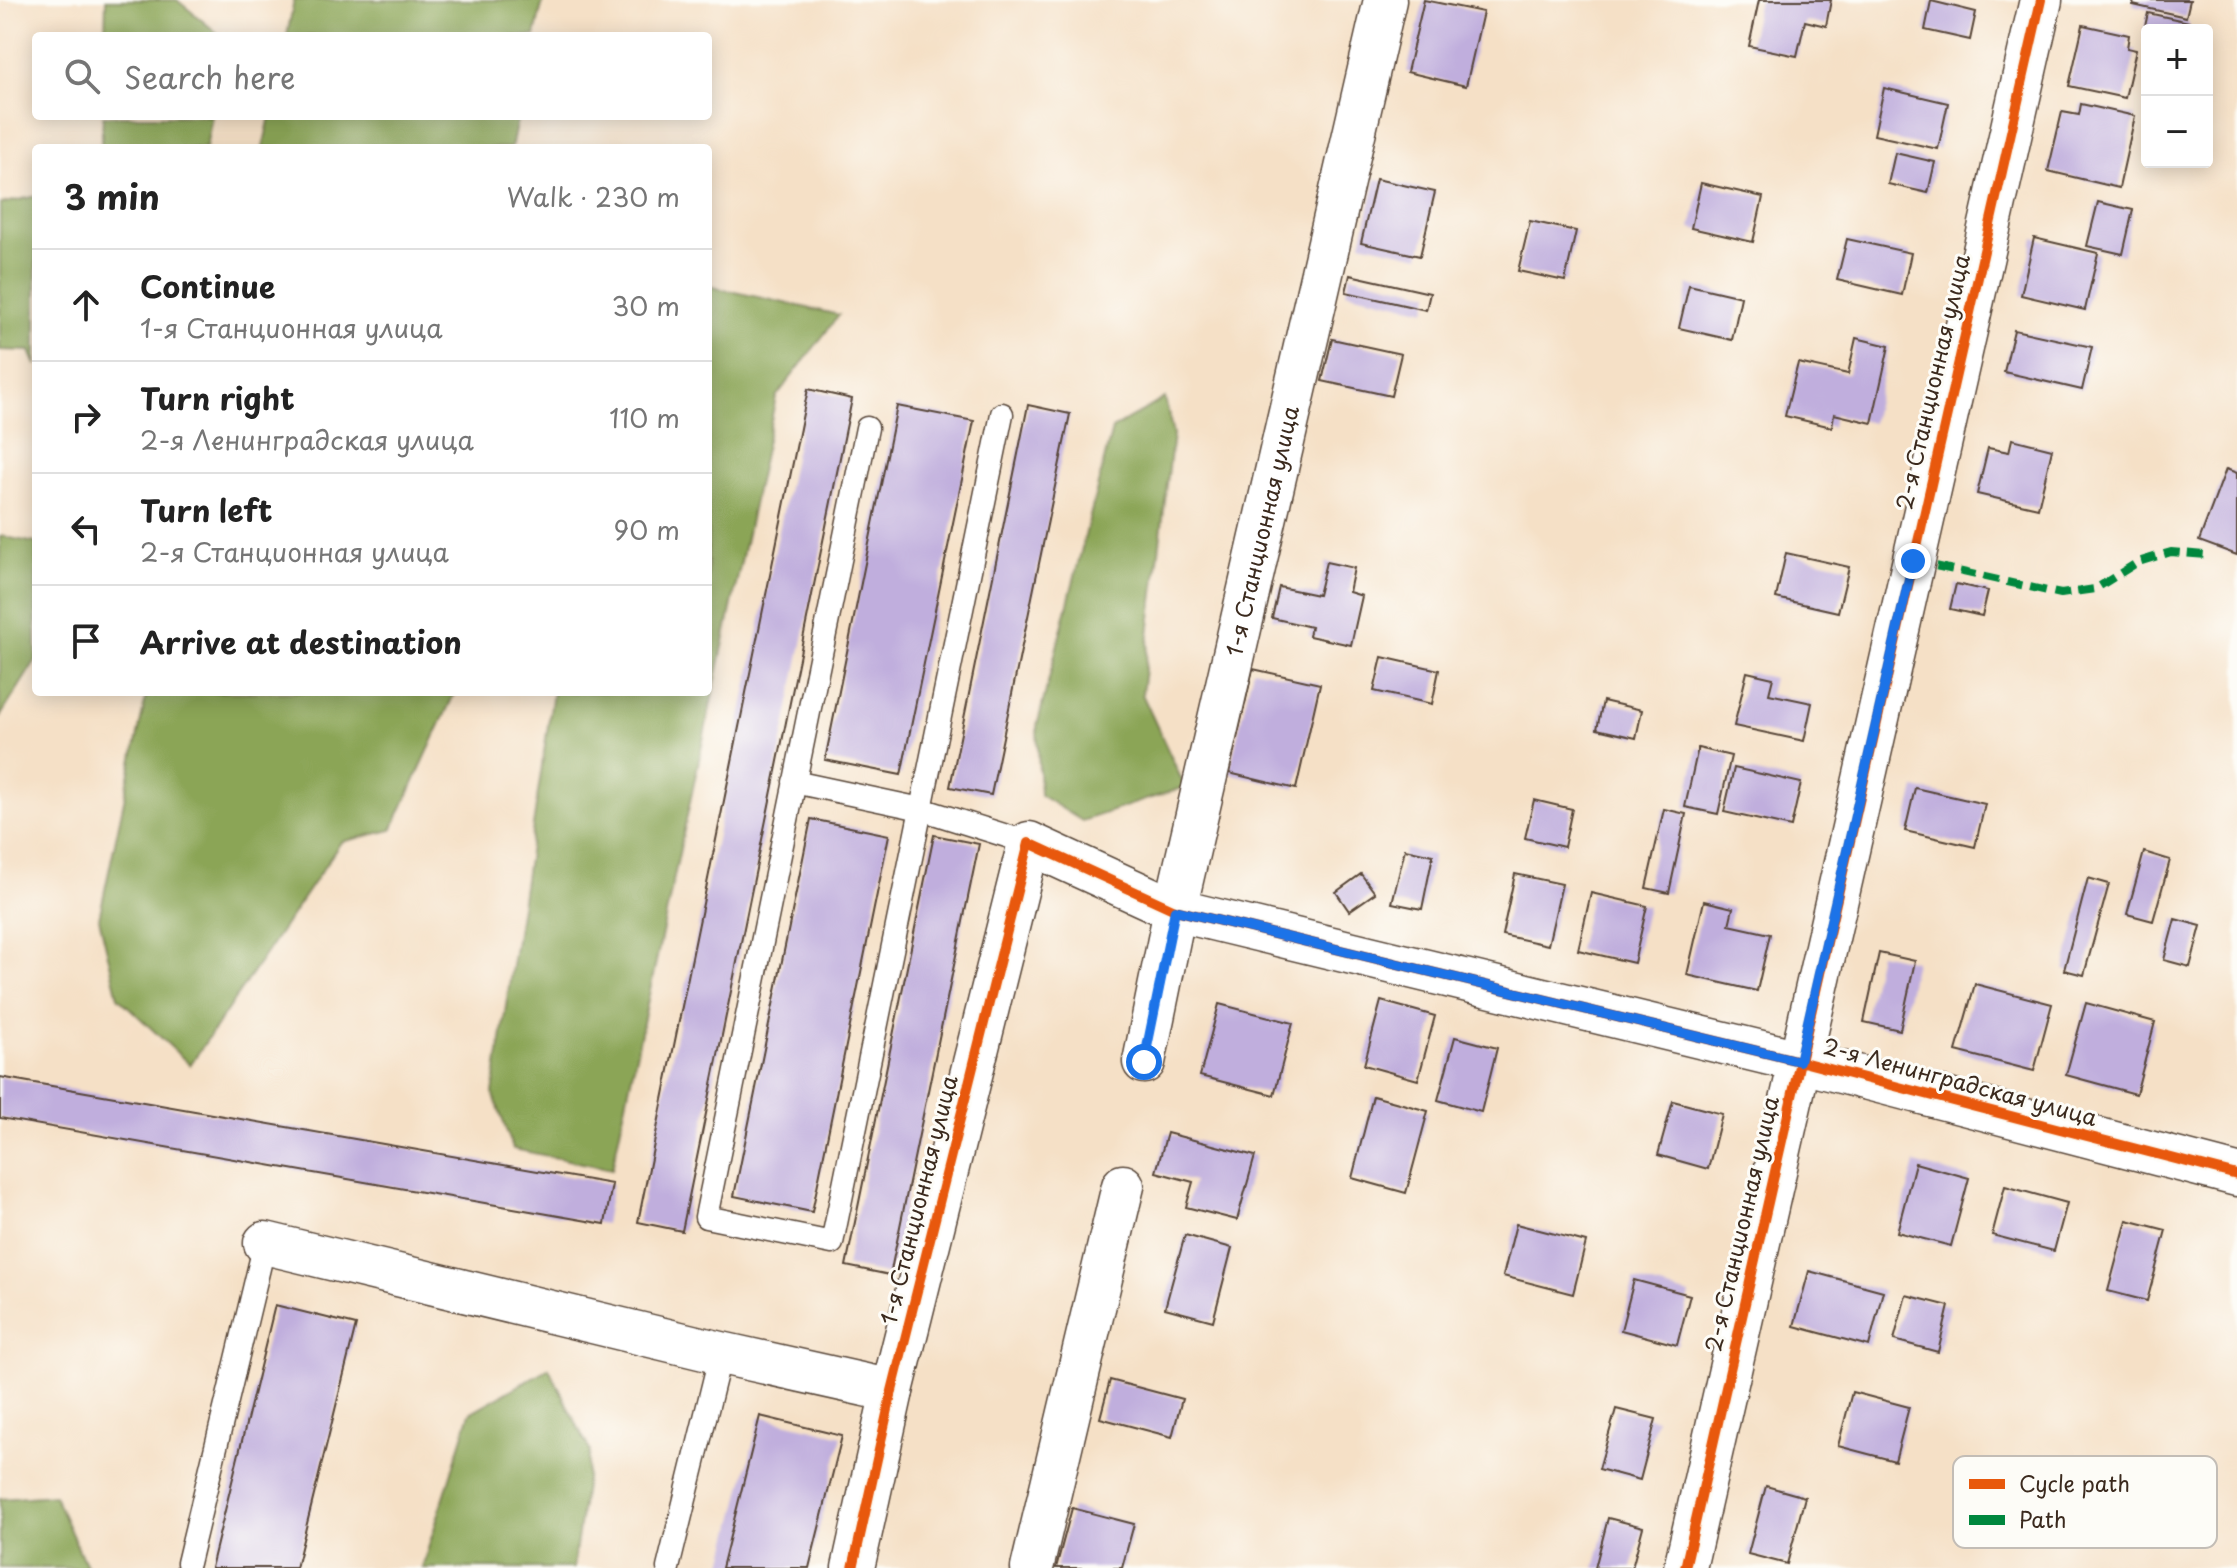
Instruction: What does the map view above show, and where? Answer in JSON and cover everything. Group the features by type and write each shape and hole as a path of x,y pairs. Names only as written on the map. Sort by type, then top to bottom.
{"street":[{"name":"1-я Станционная улица","path":"1144,1062 1175,910 1385,0"},
{"name":"2-я Станционная улица","path":"1685,1568 2041,0"},
{"name":"1-я Станционная улица","path":"853,1568 892,1391 1029,843"},
{"name":"2-я Ленинградская улица","path":"1029,843 1175,910 1799,1061 2237,1175"},
{"path":"1032,1568 1123,1186"},
{"path":"265,1243 892,1391"}],"lane":[{"path":"867,428 706,1217 832,1243 1002,414"},
{"path":"794,782 921,809 1029,843"},
{"path":"188,1563 265,1243"},
{"path":"668,1568 721,1353"}],"green space":[{"path":"106,0 177,0 216,32 105,32"},
{"path":"294,0 543,0 536,32 288,32"},
{"path":"103,120 211,120 207,144 101,144"},
{"path":"269,120 517,120 512,144 264,144"},
{"path":"32,197 32,356 30,351 0,350 0,204"},
{"path":"712,287 839,315 776,397 612,1169 513,1149 493,1093 552,696 712,696"},
{"path":"1165,398 1173,434 1142,694 1185,787 1082,821 1040,795 1037,726 1112,429"},
{"path":"0,536 32,542 32,666 0,717"},
{"path":"146,696 453,696 392,830 341,842 190,1065 118,997 99,918"},
{"path":"549,1368 590,1451 573,1568 422,1568 470,1413"},
{"path":"54,1495 87,1568 0,1568 0,1499"}],"building":[{"path":"1424,0 1483,12 1466,86 1407,72"},
{"path":"1759,0 1831,0 1826,26 1805,21 1797,56 1749,46"},
{"path":"2134,0 2190,0 2186,17 2133,5"},
{"path":"1931,1 1976,12 1970,40 1925,30"},
{"path":"2148,13 2189,22 2189,24 2146,24"},
{"path":"2083,25 2129,35 2127,48 2136,50 2125,98 2069,86"},
{"path":"1884,88 1948,103 1938,149 1874,135"},
{"path":"2081,104 2135,116 2119,188 2048,171 2062,112 2079,115"},
{"path":"1895,153 1935,162 1928,193 1888,184"},
{"path":"1376,179 1435,192 1420,256 1361,243"},
{"path":"1701,183 1763,197 1753,242 1691,228"},
{"path":"2098,202 2133,210 2123,254 2087,246"},
{"path":"1530,221 1576,231 1565,281 1518,271"},
{"path":"2034,238 2098,253 2085,310 2021,295"},
{"path":"1847,239 1911,253 1902,295 1837,280"},
{"path":"1350,275 1430,293 1426,310 1346,292"},
{"path":"1689,285 1741,297 1732,340 1679,328"},
{"path":"2014,330 2092,347 2082,390 2004,372"},
{"path":"1856,338 1889,346 1872,423 1834,414 1832,427 1785,416 1798,363 1848,374"},
{"path":"1332,339 1401,354 1391,396 1322,381"},
{"path":"808,389 852,399 682,1231 638,1222"},
{"path":"1028,405 1070,414 991,795 950,787"},
{"path":"897,406 974,421 901,775 825,760"},
{"path":"2012,439 2052,449 2038,508 1977,494 1988,448 2009,452"},
{"path":"2226,469 2237,473 2237,555 2199,541"},
{"path":"1786,553 1849,567 1838,612 1776,598"},
{"path":"1326,562 1354,568 1349,592 1362,596 1351,645 1309,636 1311,627 1272,618 1279,587 1318,595"},
{"path":"1956,584 1988,591 1982,616 1950,609"},
{"path":"1382,657 1439,670 1432,704 1374,691"},
{"path":"1253,669 1320,684 1296,789 1229,773"},
{"path":"1747,672 1773,678 1769,694 1812,703 1804,741 1734,726"},
{"path":"1603,701 1642,710 1636,738 1597,729"},
{"path":"1698,748 1731,756 1718,814 1685,807"},
{"path":"1734,768 1801,783 1791,827 1724,812"},
{"path":"1915,788 1985,804 1975,847 1905,831"},
{"path":"1534,800 1572,809 1564,847 1525,838"},
{"path":"1664,809 1686,814 1669,893 1646,888"},
{"path":"811,819 889,835 812,1212 734,1196"},
{"path":"934,835 979,844 890,1275 846,1266"},
{"path":"1405,849 1433,855 1422,909 1392,903"},
{"path":"2144,852 2170,860 2153,921 2127,914"},
{"path":"1361,874 1375,893 1349,911 1336,892"},
{"path":"1515,874 1562,884 1548,945 1502,935"},
{"path":"2088,878 2109,884 2084,975 2064,970"},
{"path":"1591,893 1647,906 1634,963 1578,950"},
{"path":"1704,901 1733,908 1729,925 1770,934 1757,991 1687,975"},
{"path":"2175,919 2201,926 2190,967 2164,960"},
{"path":"1879,953 1915,961 1900,1030 1864,1022"},
{"path":"1975,984 2052,1004 2034,1071 1956,1051"},
{"path":"1381,1001 1435,1016 1418,1080 1364,1065"},
{"path":"2086,1003 2155,1022 2136,1094 2066,1075"},
{"path":"1219,1004 1293,1023 1274,1095 1200,1076"},
{"path":"1455,1037 1497,1048 1481,1112 1438,1100"},
{"path":"0,1077 612,1184 605,1224 0,1118"},
{"path":"1373,1096 1428,1111 1406,1193 1352,1178"},
{"path":"1673,1101 1722,1114 1708,1169 1658,1155"},
{"path":"1167,1133 1255,1156 1237,1220 1186,1207 1193,1182 1156,1172"},
{"path":"1915,1163 1969,1178 1951,1246 1897,1232"},
{"path":"2005,1186 2067,1203 2054,1251 1992,1235"},
{"path":"2127,1220 2166,1230 2147,1301 2108,1291"},
{"path":"1516,1224 1586,1242 1573,1294 1503,1276"},
{"path":"1185,1235 1232,1248 1213,1321 1165,1308"},
{"path":"1809,1271 1883,1291 1869,1346 1794,1326"},
{"path":"1634,1280 1690,1295 1677,1345 1621,1330"},
{"path":"1906,1295 1949,1306 1938,1352 1894,1340"},
{"path":"275,1305 356,1325 296,1568 211,1568"},
{"path":"1110,1380 1182,1399 1172,1437 1100,1418"},
{"path":"1852,1392 1909,1407 1895,1461 1838,1446"},
{"path":"1616,1409 1656,1419 1640,1480 1599,1469"},
{"path":"760,1416 842,1436 809,1568 722,1568"},
{"path":"1766,1486 1805,1497 1787,1564 1748,1554"},
{"path":"1072,1508 1134,1524 1122,1568 1056,1568"},
{"path":"1608,1518 1643,1527 1632,1568 1595,1568"}],"marked path":[{"path":"1913,561 2061,594 2095,589 2138,562 2171,552 2205,555"}],"cycle path":[{"path":"1685,1568 2041,0"},
{"path":"853,1568 892,1391 1029,843 1175,910 1799,1061 2237,1175"}],"route":[{"path":"1144,1062 1175,910 1799,1061 1913,561"}]}
